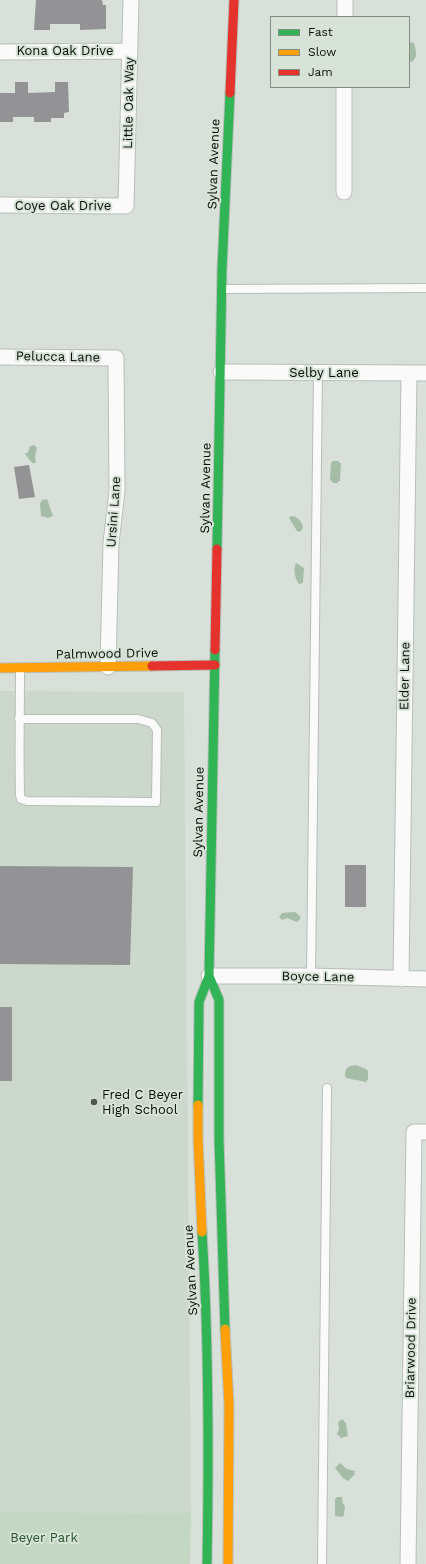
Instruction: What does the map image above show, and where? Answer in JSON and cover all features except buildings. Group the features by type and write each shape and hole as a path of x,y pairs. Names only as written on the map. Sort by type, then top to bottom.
{"main road":[{"name":"Sylvan Avenue","path":"207,1564 208,1413 206,1295 198,1139 199,1002 209,976 222,289 234,0"},
{"name":"Palmwood Drive","path":"0,668 215,665"},
{"name":"Sylvan Avenue","path":"209,976 219,1000 219,1163 226,1363 230,1405 228,1564"}],"street":[{"name":"Little Oak Way","path":"126,206 131,0"},
{"path":"344,16 345,0"},
{"name":"Kona Oak Drive","path":"0,52 130,51"},
{"path":"344,88 344,192"},
{"name":"Coye Oak Drive","path":"0,206 126,206"},
{"name":"Pelucca Lane","path":"0,357 116,358"},
{"name":"Ursini Lane","path":"108,667 111,543 117,491 116,358"},
{"name":"Selby Lane","path":"221,372 426,373"},
{"name":"Elder Lane","path":"401,979 409,373"},
{"name":"Boyce Lane","path":"209,976 311,976 426,979"},
{"name":"Briarwood Drive","path":"408,1564 420,1132"}],"lane":[{"path":"222,289 426,288"},
{"path":"311,976 318,372"},
{"path":"19,719 138,719 152,723 158,730 156,802 28,801 21,799 19,719 20,668"},
{"path":"322,1564 327,1088"}],"shaded area":[{"path":"410,42 414,43 416,51 416,56 412,62 410,61"},
{"path":"34,445 37,448 35,456 36,462 32,463 25,454 28,452 30,446"},
{"path":"332,461 339,461 339,463 341,463 340,481 338,481 338,483 333,483 330,480"},
{"path":"47,499 53,516 48,518 41,516 40,504 42,500"},
{"path":"291,516 298,518 301,522 303,528 300,532 297,531 289,518"},
{"path":"296,563 304,568 303,583 299,584 295,574"},
{"name":"Fred C Beyer High School","path":"0,691 184,692 191,1513 0,1512"},
{"path":"295,912 300,916 300,919 297,922 287,918 282,920 279,917 282,913"},
{"path":"356,1065 368,1071 368,1079 366,1082 346,1078 346,1069"},
{"path":"342,1419 346,1423 348,1436 341,1438 337,1434 339,1429 338,1422"},
{"path":"340,1463 347,1469 355,1471 354,1475 348,1481 343,1478 335,1468"},
{"path":"337,1497 342,1497 343,1504 345,1506 344,1515 342,1517 335,1516 335,1499"}],"green space":[{"name":"Beyer Park","path":"0,1512 191,1513 190,1564 0,1564"}],"traffic: fast":[{"path":"217,549 222,269 230,93"},
{"path":"198,1105 199,1002 209,976 215,650"},
{"path":"209,976 219,1000 219,1139 225,1329"},
{"path":"202,1232 208,1398 207,1564"}],"traffic: slow":[{"path":"0,668 152,666"},
{"path":"198,1105 202,1232"},
{"path":"225,1329 229,1405 228,1564"}],"traffic: jam":[{"path":"230,93 234,0"},
{"path":"215,650 217,549"},
{"path":"152,666 215,665"}],"place":[{"name":"Fred C Beyer High School","path":"94,1102"}]}
